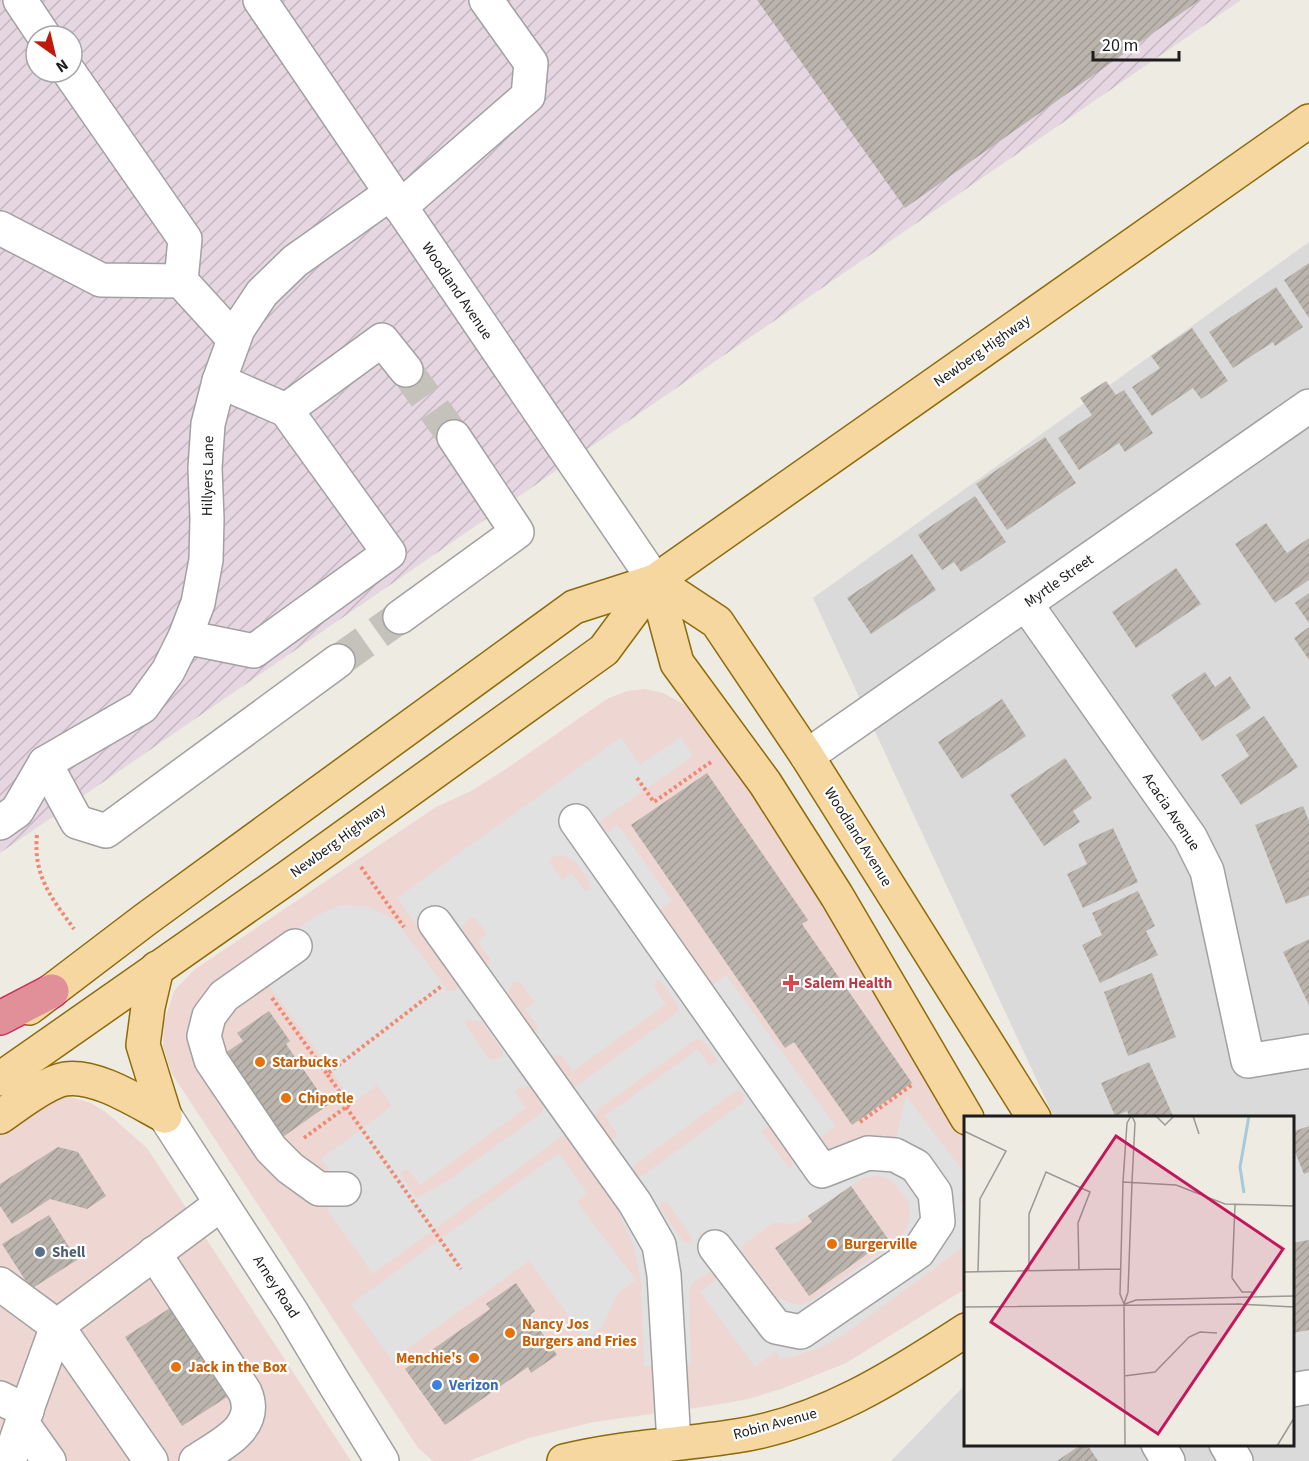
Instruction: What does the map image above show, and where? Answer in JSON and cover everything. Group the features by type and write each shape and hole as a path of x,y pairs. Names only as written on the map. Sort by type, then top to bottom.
{"highway":[{"path":"0,1018 52,992"}],"main road":[{"name":"Newberg Highway","path":"0,1029 165,905 574,607 655,581 1309,121"},
{"name":"Newberg Highway","path":"0,1079 287,878 604,650 655,581"},
{"name":"Woodland Avenue","path":"655,581 677,663 765,783 837,896 967,1116"},
{"name":"Woodland Avenue","path":"655,581 717,622 807,756 1033,1116"},
{"path":"157,968 148,1007 143,1045 165,1116"},
{"path":"0,1117 37,1091 64,1079 99,1082 165,1116"},
{"name":"Robin Avenue","path":"564,1461 589,1455 737,1436 811,1417 884,1382 964,1331"}],"street":[{"path":"20,0 37,24"},
{"name":"Woodland Avenue","path":"260,0 655,581"},
{"name":"Hillyers Lane","path":"45,763 141,707 168,671 185,637 198,603 206,560 205,468 208,424 219,381 238,329 262,293 295,261 395,200 528,96 531,63 486,0"},
{"path":"77,84 185,239 181,282"},
{"path":"0,228 101,280 181,282 234,339"},
{"path":"286,410 382,340 406,370"},
{"path":"185,637 254,651 389,553 286,410 219,381"},
{"name":"Myrtle Street","path":"807,756 1026,604 1304,419"},
{"path":"400,617 517,532 453,437"},
{"name":"Acacia Avenue","path":"1026,604 1200,854 1207,871 1248,1062 1309,1052"},
{"path":"45,763 77,822 106,831 338,661"},
{"path":"0,824 17,811 45,763"},
{"path":"576,821 822,1171 868,1153 895,1155 916,1166 935,1193 938,1222 918,1252 801,1332 776,1327 715,1247"},
{"path":"421,926 635,1203 659,1245 664,1275 674,1443"},
{"path":"296,946 224,996 209,1016 204,1036 211,1060 271,1149 290,1168 319,1189 344,1189"},
{"name":"Arney Road","path":"165,1116 291,1311 382,1461"},
{"path":"9,1461 16,1411 57,1326 220,1204"},
{"path":"154,1253 250,1403 248,1418 235,1434 196,1461"},
{"path":"0,1284 57,1326 151,1461"},
{"path":"1294,1390 1309,1388"},
{"path":"16,1411 49,1461"},
{"path":"1159,1446 1168,1461"},
{"path":"1227,1446 1236,1461"}],"path":[{"path":"637,778 654,802 736,744"},
{"path":"38,828 36,856 42,878 51,896 74,929"},
{"path":"361,867 421,926"},
{"path":"255,974 327,1074 445,983"},
{"path":"851,1129 937,1067"},
{"path":"346,1107 461,1269"}],"shaded area":[{"path":"0,0 1241,0 0,853"},
{"path":"1309,242 1309,1461 891,1461 964,1386 964,1446 1294,1446 1294,1116 1054,1116 813,598"},
{"path":"645,689 663,693 685,705 705,721 795,839 964,1134 964,1290 846,1363 781,1389 748,1399 709,1406 594,1422 529,1438 469,1461 433,1461 418,1448 172,1074 163,1047 164,1022 174,991 194,970 436,807 471,791 607,699 627,691"},
{"path":"621,737 640,765 681,737 693,756 595,825 600,837 618,825 672,901 653,915 706,989 726,975 836,1126 815,1141 826,1157 896,1139 906,1096 964,1173 960,1204 964,1202 964,1247 842,1336 822,1347 796,1356 781,1359 775,1352 755,1367 700,1292 716,1280 716,1272 711,1271 694,1282 689,1290 691,1364 644,1367 641,1281 633,1245 617,1209 564,1135 373,1274 326,1208 334,1176 321,1159 392,1106 377,1085 354,1102 252,962 317,915 341,905 366,906 388,916 399,925 448,991 455,991 462,985 397,898","holes":["557,855 576,862 589,881 590,889 585,892 572,873 562,880 550,863 550,859","470,917 475,918 487,934 478,942 490,959 490,963 486,964 481,960 464,936 463,927","660,981 678,1005 679,1011 578,1085 573,1086 568,1082 553,1058 561,1055 573,1071 666,1004 654,986","514,982 520,982 535,1002 525,1009 538,1027 535,1031 530,1031 508,1001 509,990","469,1020 482,1022 503,1054 498,1059 492,1060 465,1022","701,1039 716,1058 717,1062 710,1066 698,1049 605,1116 616,1132 616,1137 611,1140 595,1119 597,1110 695,1040","528,1086 531,1088 543,1106 543,1112 446,1182 416,1198 401,1175 403,1170 409,1170 420,1185 526,1108 515,1092","738,1091 743,1094 744,1102 642,1176 636,1176 632,1171 633,1166 734,1092","766,1127 770,1128 790,1154 792,1160 790,1169 762,1132","874,1176 884,1177 893,1182 909,1203 910,1217 907,1228 899,1238 813,1300 798,1305 776,1297 742,1252 743,1245 773,1223 794,1224 863,1178","661,1202 667,1202 691,1236 692,1242 688,1244 683,1241 660,1208"]},
{"path":"67,1096 91,1103 107,1113 147,1148 351,1461 0,1461 0,1127 43,1100"},
{"path":"559,1153 587,1193 577,1202 636,1280 617,1294 602,1327 585,1339 529,1261 392,1360 351,1304"}],"building":[{"path":"757,0 1200,0 905,208"},
{"path":"1309,263 1309,318 1284,280"},
{"path":"1276,287 1303,327 1275,346 1273,342 1233,368 1209,332"},
{"path":"1192,328 1228,381 1201,399 1193,388 1152,416 1132,387 1160,368 1151,356"},
{"path":"1106,381 1116,395 1124,390 1153,433 1125,452 1119,443 1079,470 1058,438 1092,415 1080,398"},
{"path":"1045,437 1076,483 1007,530 976,484"},
{"path":"975,496 1006,542 961,572 954,562 942,570 918,535"},
{"path":"1266,523 1287,553 1309,538 1309,580 1275,603 1235,544"},
{"path":"912,554 936,590 871,634 847,598"},
{"path":"1176,568 1201,604 1136,648 1112,612"},
{"path":"1309,593 1309,623 1295,603"},
{"path":"1309,627 1309,660 1294,638"},
{"path":"1205,672 1215,687 1230,676 1251,708 1202,741 1171,695"},
{"path":"1002,699 1026,736 962,779 938,742"},
{"path":"1264,716 1298,767 1241,805 1221,775 1249,756 1236,735"},
{"path":"1065,758 1092,798 1073,811 1080,822 1044,846 1010,795"},
{"name":"Salem Health","path":"707,773 808,920 802,924 912,1083 852,1125 794,1042 785,1048 631,825"},
{"path":"1303,806 1309,821 1309,895 1286,904 1255,825"},
{"path":"1113,828 1138,882 1083,908 1067,874 1087,864 1078,844"},
{"path":"1138,891 1155,926 1146,931 1158,955 1100,983 1082,945 1102,935 1092,913"},
{"path":"1309,939 1309,1005 1283,952"},
{"path":"1152,973 1176,1037 1128,1056 1104,992"},
{"path":"269,1011 290,1041 286,1044 328,1105 277,1141 219,1057 243,1041 237,1033"},
{"path":"1149,1062 1173,1116 1129,1116 1127,1111 1115,1116 1101,1083"},
{"path":"1309,1126 1309,1172 1304,1174 1294,1150 1294,1131"},
{"path":"58,1147 78,1152 106,1196 87,1209 50,1199 12,1224 0,1206 0,1184"},
{"name":"Burgerville","path":"851,1186 888,1239 809,1296 775,1248 812,1222 808,1216"},
{"name":"Shell","path":"49,1215 77,1260 31,1289 2,1244"},
{"path":"1309,1240 1309,1330 1294,1333 1294,1243"},
{"path":"516,1283 535,1311 530,1315 557,1355 531,1373 528,1367 445,1425 405,1369 490,1309 486,1304"},
{"name":"Jack in the Box","path":"170,1308 227,1397 182,1426 125,1337"},
{"path":"1079,1446 1088,1446 1098,1461 1057,1461"}],"tunnel":[{"path":"406,370 454,437"},
{"path":"338,661 400,617"}],"place":[{"name":"Salem Health","path":"791,983"},
{"name":"Starbucks","path":"260,1062"},
{"name":"Chipotle","path":"286,1098"},
{"name":"Burgerville","path":"832,1244"},
{"name":"Shell","path":"40,1252"},
{"name":"Nancy Jos Burgers and Fries","path":"510,1333"},
{"name":"Menchie's","path":"474,1358"},
{"name":"Jack in the Box","path":"176,1367"},
{"name":"Verizon","path":"437,1385"}]}
